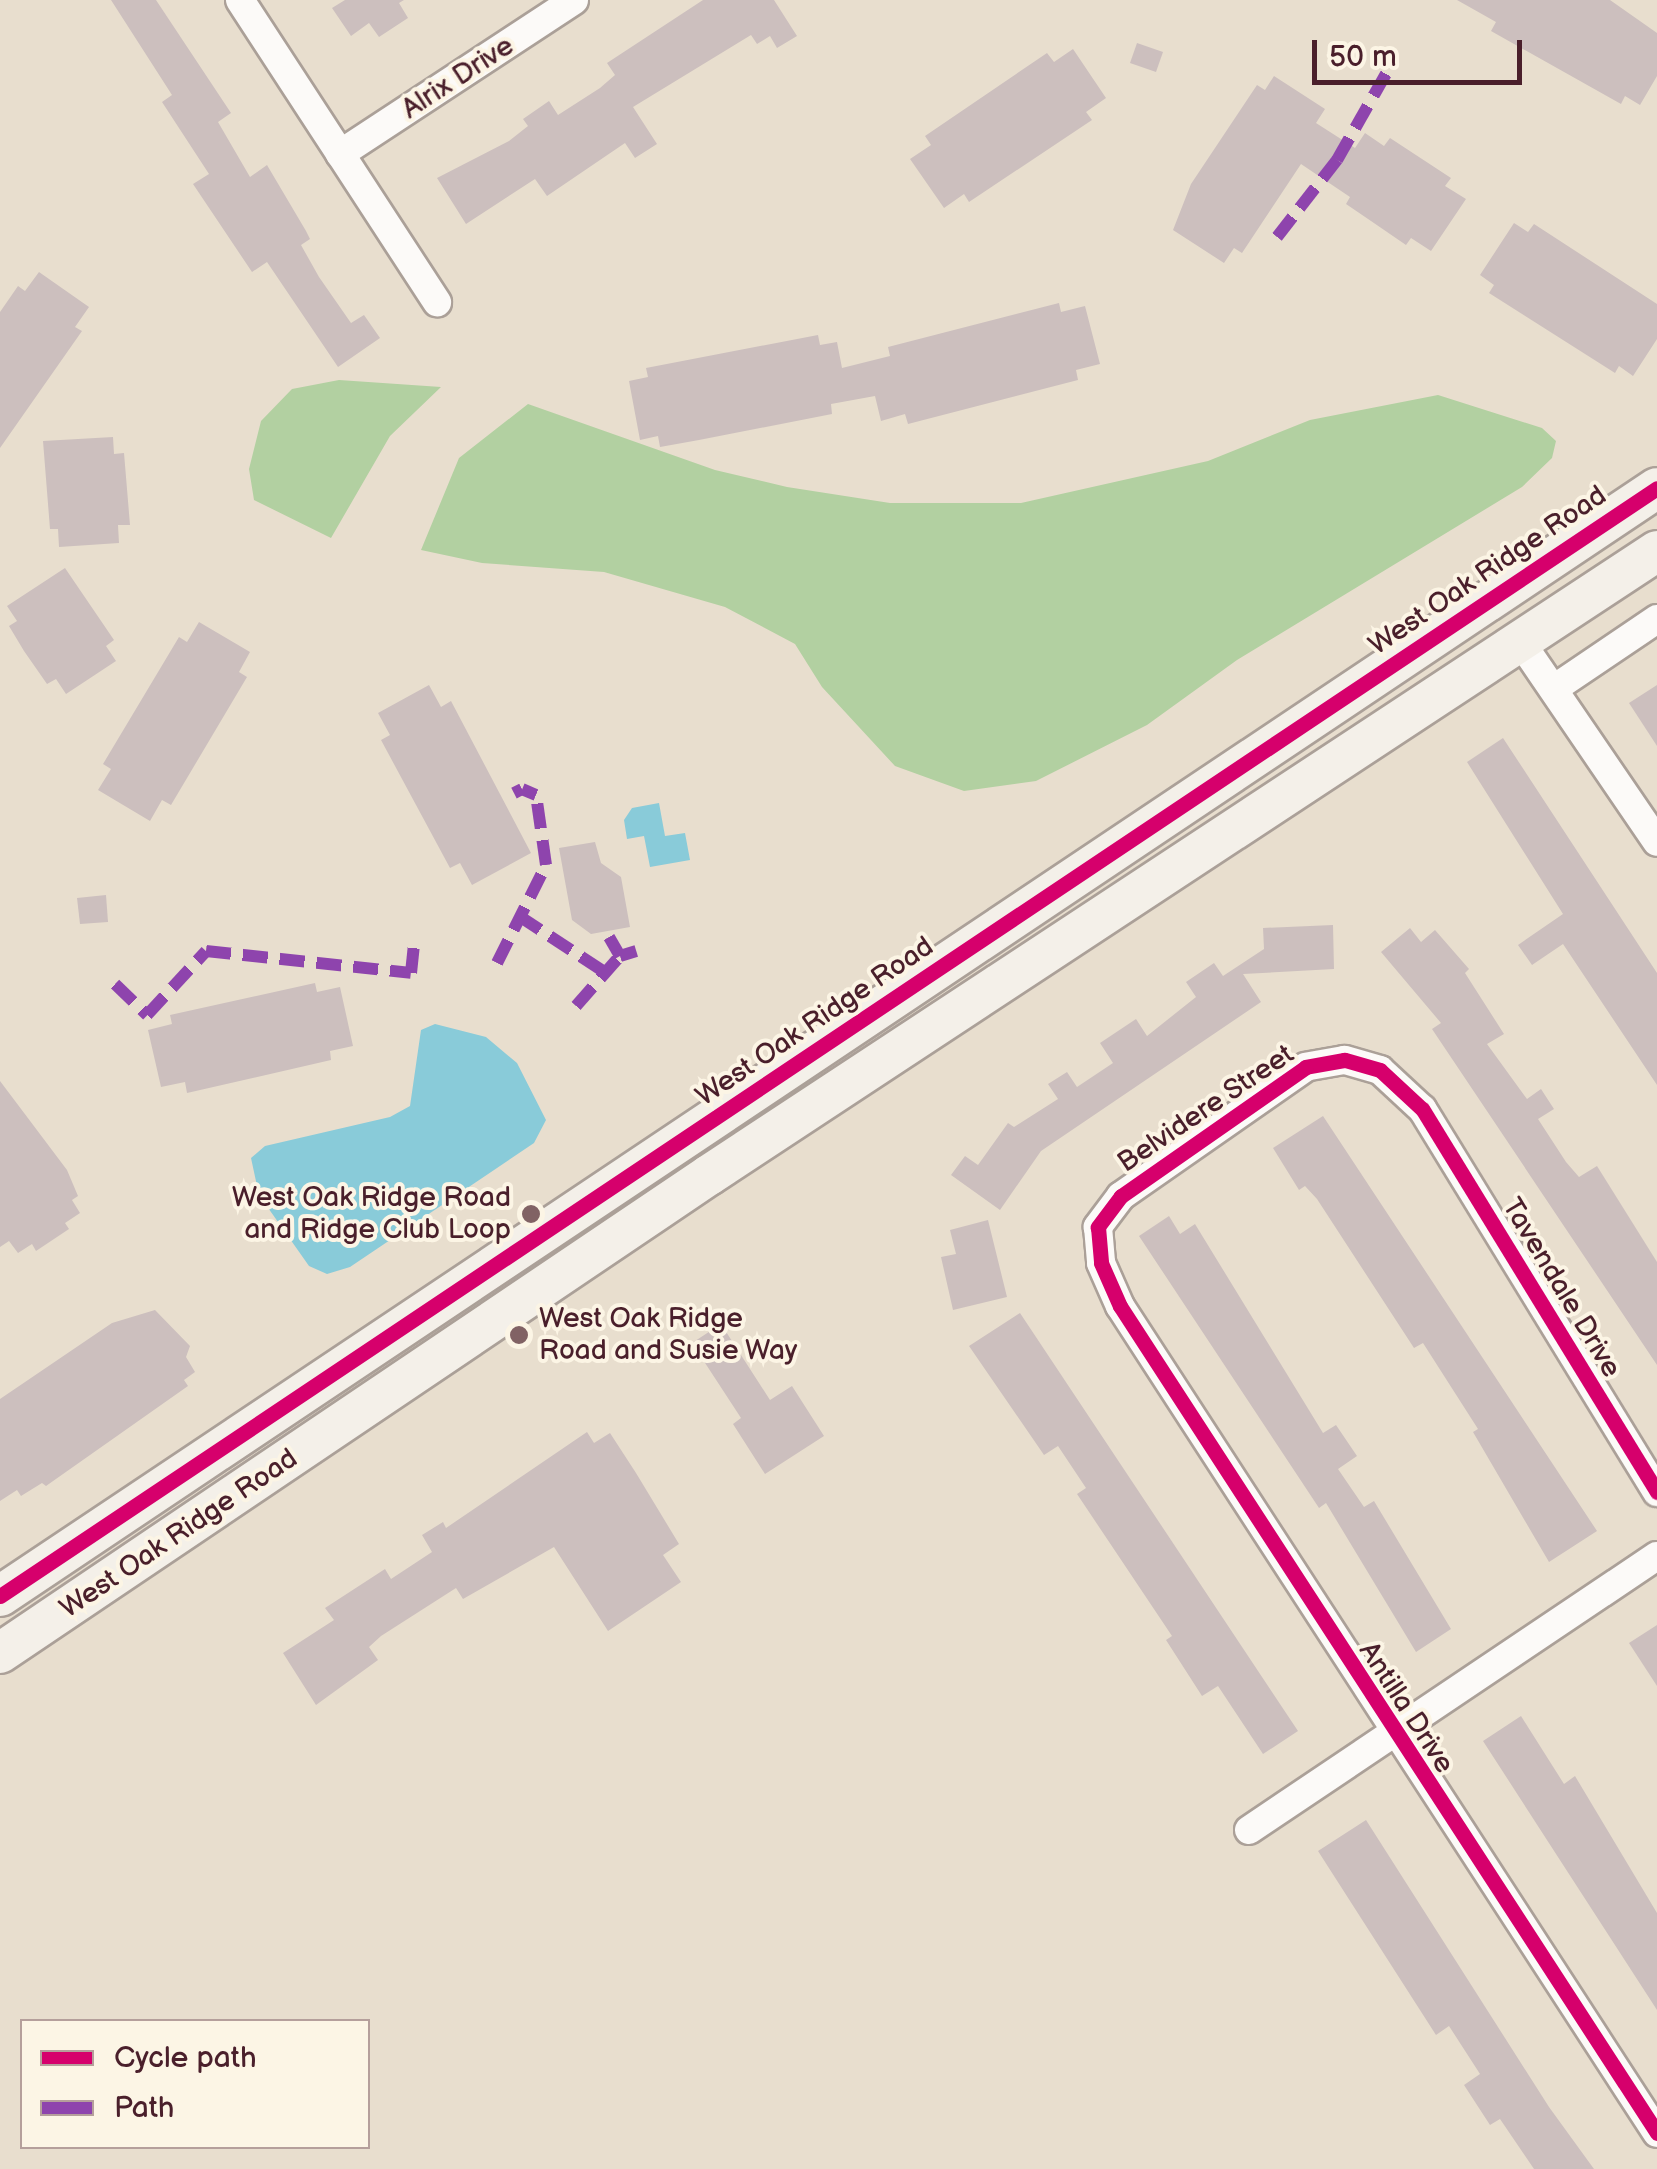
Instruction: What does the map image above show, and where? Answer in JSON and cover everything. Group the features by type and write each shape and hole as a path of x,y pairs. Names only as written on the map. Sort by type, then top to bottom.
{"street":[{"path":"240,0 437,302"},
{"name":"Alrix Drive","path":"340,154 574,0"},
{"name":"West Oak Ridge Road","path":"0,1596 1657,488"},
{"path":"1657,516 1510,612 1507,621 1657,842"},
{"name":"West Oak Ridge Road","path":"0,1653 709,1175 1657,551"},
{"path":"1555,688 1657,620"},
{"name":"Belvidere Street","path":"1120,1306 1101,1264 1098,1227 1120,1196 1306,1067 1344,1060 1380,1070 1422,1109"},
{"name":"Tavendale Drive","path":"1422,1109 1657,1492"},
{"path":"684,1140 709,1175"},
{"name":"Antilla Drive","path":"1120,1306 1392,1735 1657,2133"},
{"path":"1249,1830 1657,1556"}],"green space":[{"path":"339,380 441,387 390,436 331,538 254,500 249,469 261,421 292,389"},
{"path":"1438,395 1542,428 1556,441 1552,458 1522,487 1237,660 1147,725 1036,781 964,791 895,766 822,687 795,644 725,607 604,572 482,563 421,550 459,458 528,404 715,470 787,487 890,503 1021,503 1208,461 1310,420"}],"water":[{"path":"659,803 665,836 685,833 690,860 650,867 644,836 627,839 624,820 632,808"},
{"path":"435,1024 486,1037 517,1063 546,1120 534,1143 350,1267 327,1274 309,1266 259,1195 251,1158 265,1146 390,1117 410,1106 421,1030"}],"building":[{"path":"111,0 156,0 231,113 218,122 250,177 267,165 310,239 301,245 319,277 351,323 364,315 380,338 338,367 267,262 252,272 193,184 209,174 162,102 172,95"},
{"path":"345,0 404,0 399,3 408,18 379,37 369,23 351,36 332,8"},
{"path":"703,0 774,0 797,36 777,48 770,36 757,44 751,35 633,107 657,144 635,158 625,143 547,196 535,179 466,224 437,178 509,141 528,126 523,119 549,101 558,115 600,88 615,75 607,63"},
{"path":"1457,0 1610,0 1657,33 1657,76 1640,105 1625,96 1621,104 1491,31 1496,22"},
{"path":"1137,43 1163,52 1156,72 1130,63"},
{"path":"1073,49 1106,98 1086,112 1092,120 969,202 964,194 944,208 910,159 931,145 925,136 1047,53 1054,62"},
{"path":"1274,76 1325,109 1316,123 1355,148 1365,133 1384,146 1390,138 1451,178 1445,186 1466,199 1431,251 1411,238 1406,245 1346,204 1350,197 1301,164 1242,253 1234,248 1224,263 1173,230 1191,184 1257,85 1265,90"},
{"path":"1514,223 1528,232 1534,224 1657,304 1657,339 1633,376 1619,366 1615,373 1489,293 1494,285 1480,275"},
{"path":"39,272 89,307 75,327 82,331 0,448 0,312 18,286 25,291"},
{"path":"1059,303 1061,312 1085,306 1100,364 1076,370 1078,380 908,424 905,414 881,421 875,396 831,404 832,414 699,440 660,447 658,436 640,440 629,381 648,377 646,368 818,335 820,345 837,342 842,368 890,356 888,347"},
{"path":"113,437 114,454 124,453 130,525 118,525 119,543 59,547 58,529 50,529 43,441"},
{"path":"65,568 114,640 106,646 116,661 66,694 56,679 47,684 24,651 9,626 17,621 7,606"},
{"path":"199,622 250,652 239,672 247,677 171,805 162,800 150,821 98,790 111,769 103,764 179,637 187,642"},
{"path":"429,685 441,707 451,701 531,853 472,885 460,863 450,868 381,740 390,735 378,713"},
{"path":"1657,685 1657,746 1629,703"},
{"path":"1503,738 1657,973 1657,1085 1563,944 1532,965 1518,945 1563,914 1467,762"},
{"path":"595,842 601,863 621,877 630,927 591,934 572,920 559,848"},
{"path":"106,895 108,922 80,924 77,898"},
{"path":"1333,925 1334,969 1243,974 1261,1002 1041,1151 1000,1210 951,1175 965,1156 978,1165 1008,1123 1014,1127 1058,1099 1048,1084 1067,1072 1077,1087 1113,1063 1100,1043 1136,1019 1147,1036 1196,997 1186,982 1214,963 1223,976 1264,949 1263,928"},
{"path":"1410,928 1421,942 1435,930 1469,969 1465,973 1504,1034 1487,1044 1527,1099 1541,1089 1554,1109 1538,1119 1566,1162 1579,1177 1597,1166 1657,1262 1657,1365 1432,1029 1441,1023 1381,952"},
{"path":"315,983 317,992 340,987 353,1046 330,1051 331,1060 187,1093 185,1082 161,1087 148,1030 172,1024 170,1015"},
{"path":"0,1081 67,1170 78,1196 72,1200 80,1213 65,1223 69,1229 36,1251 32,1244 18,1253 9,1241 0,1247"},
{"path":"1323,1116 1597,1531 1549,1562 1473,1432 1478,1429 1423,1343 1414,1348 1317,1199 1305,1186 1299,1190 1273,1148"},
{"path":"1169,1216 1180,1234 1195,1224 1323,1433 1336,1425 1357,1456 1338,1469 1364,1507 1374,1501 1451,1629 1416,1652 1326,1503 1319,1508 1139,1236"},
{"path":"988,1220 1007,1297 953,1310 941,1257 956,1254 950,1230"},
{"path":"155,1310 190,1346 186,1357 195,1372 184,1380 188,1386 46,1486 42,1483 21,1496 17,1490 0,1501 0,1399 112,1323"},
{"path":"1020,1313 1298,1731 1263,1754 1218,1686 1202,1696 1166,1640 1172,1636 1077,1494 1086,1488 1058,1446 1044,1455 969,1346"},
{"path":"721,1324 770,1400 792,1386 824,1436 765,1474 733,1424 741,1418 692,1343"},
{"path":"587,1432 594,1443 610,1433 636,1473 679,1544 663,1555 681,1582 608,1631 554,1547 463,1599 456,1588 381,1636 369,1647 378,1660 316,1705 283,1653 334,1620 325,1608 385,1569 391,1579 432,1552 422,1535 443,1522 446,1528"},
{"path":"1657,1625 1657,1686 1629,1643"},
{"path":"1521,1716 1564,1784 1575,1776 1657,1913 1657,2010 1483,1741"},
{"path":"1366,1820 1549,2107 1594,2169 1534,2169 1500,2119 1490,2125 1464,2085 1480,2074 1449,2026 1436,2035 1318,1851"}],"marked path":[{"path":"1277,237 1337,160 1391,65"},
{"path":"497,963 546,865 536,795 522,789 514,793"},
{"path":"519,916 606,973"},
{"path":"609,937 620,956"},
{"path":"115,984 147,1015 206,951 411,973 414,943"},
{"path":"576,1006 620,956 636,951"}],"cycle path":[{"path":"0,1596 1657,488"},
{"path":"1657,1492 1422,1109 1380,1070 1344,1060 1306,1067 1121,1196 1098,1227 1101,1263 1120,1306 1657,2133"}],"place":[{"name":"West Oak Ridge Road and Ridge Club Loop","path":"531,1214"},
{"name":"West Oak Ridge Road and Susie Way","path":"519,1335"}]}
